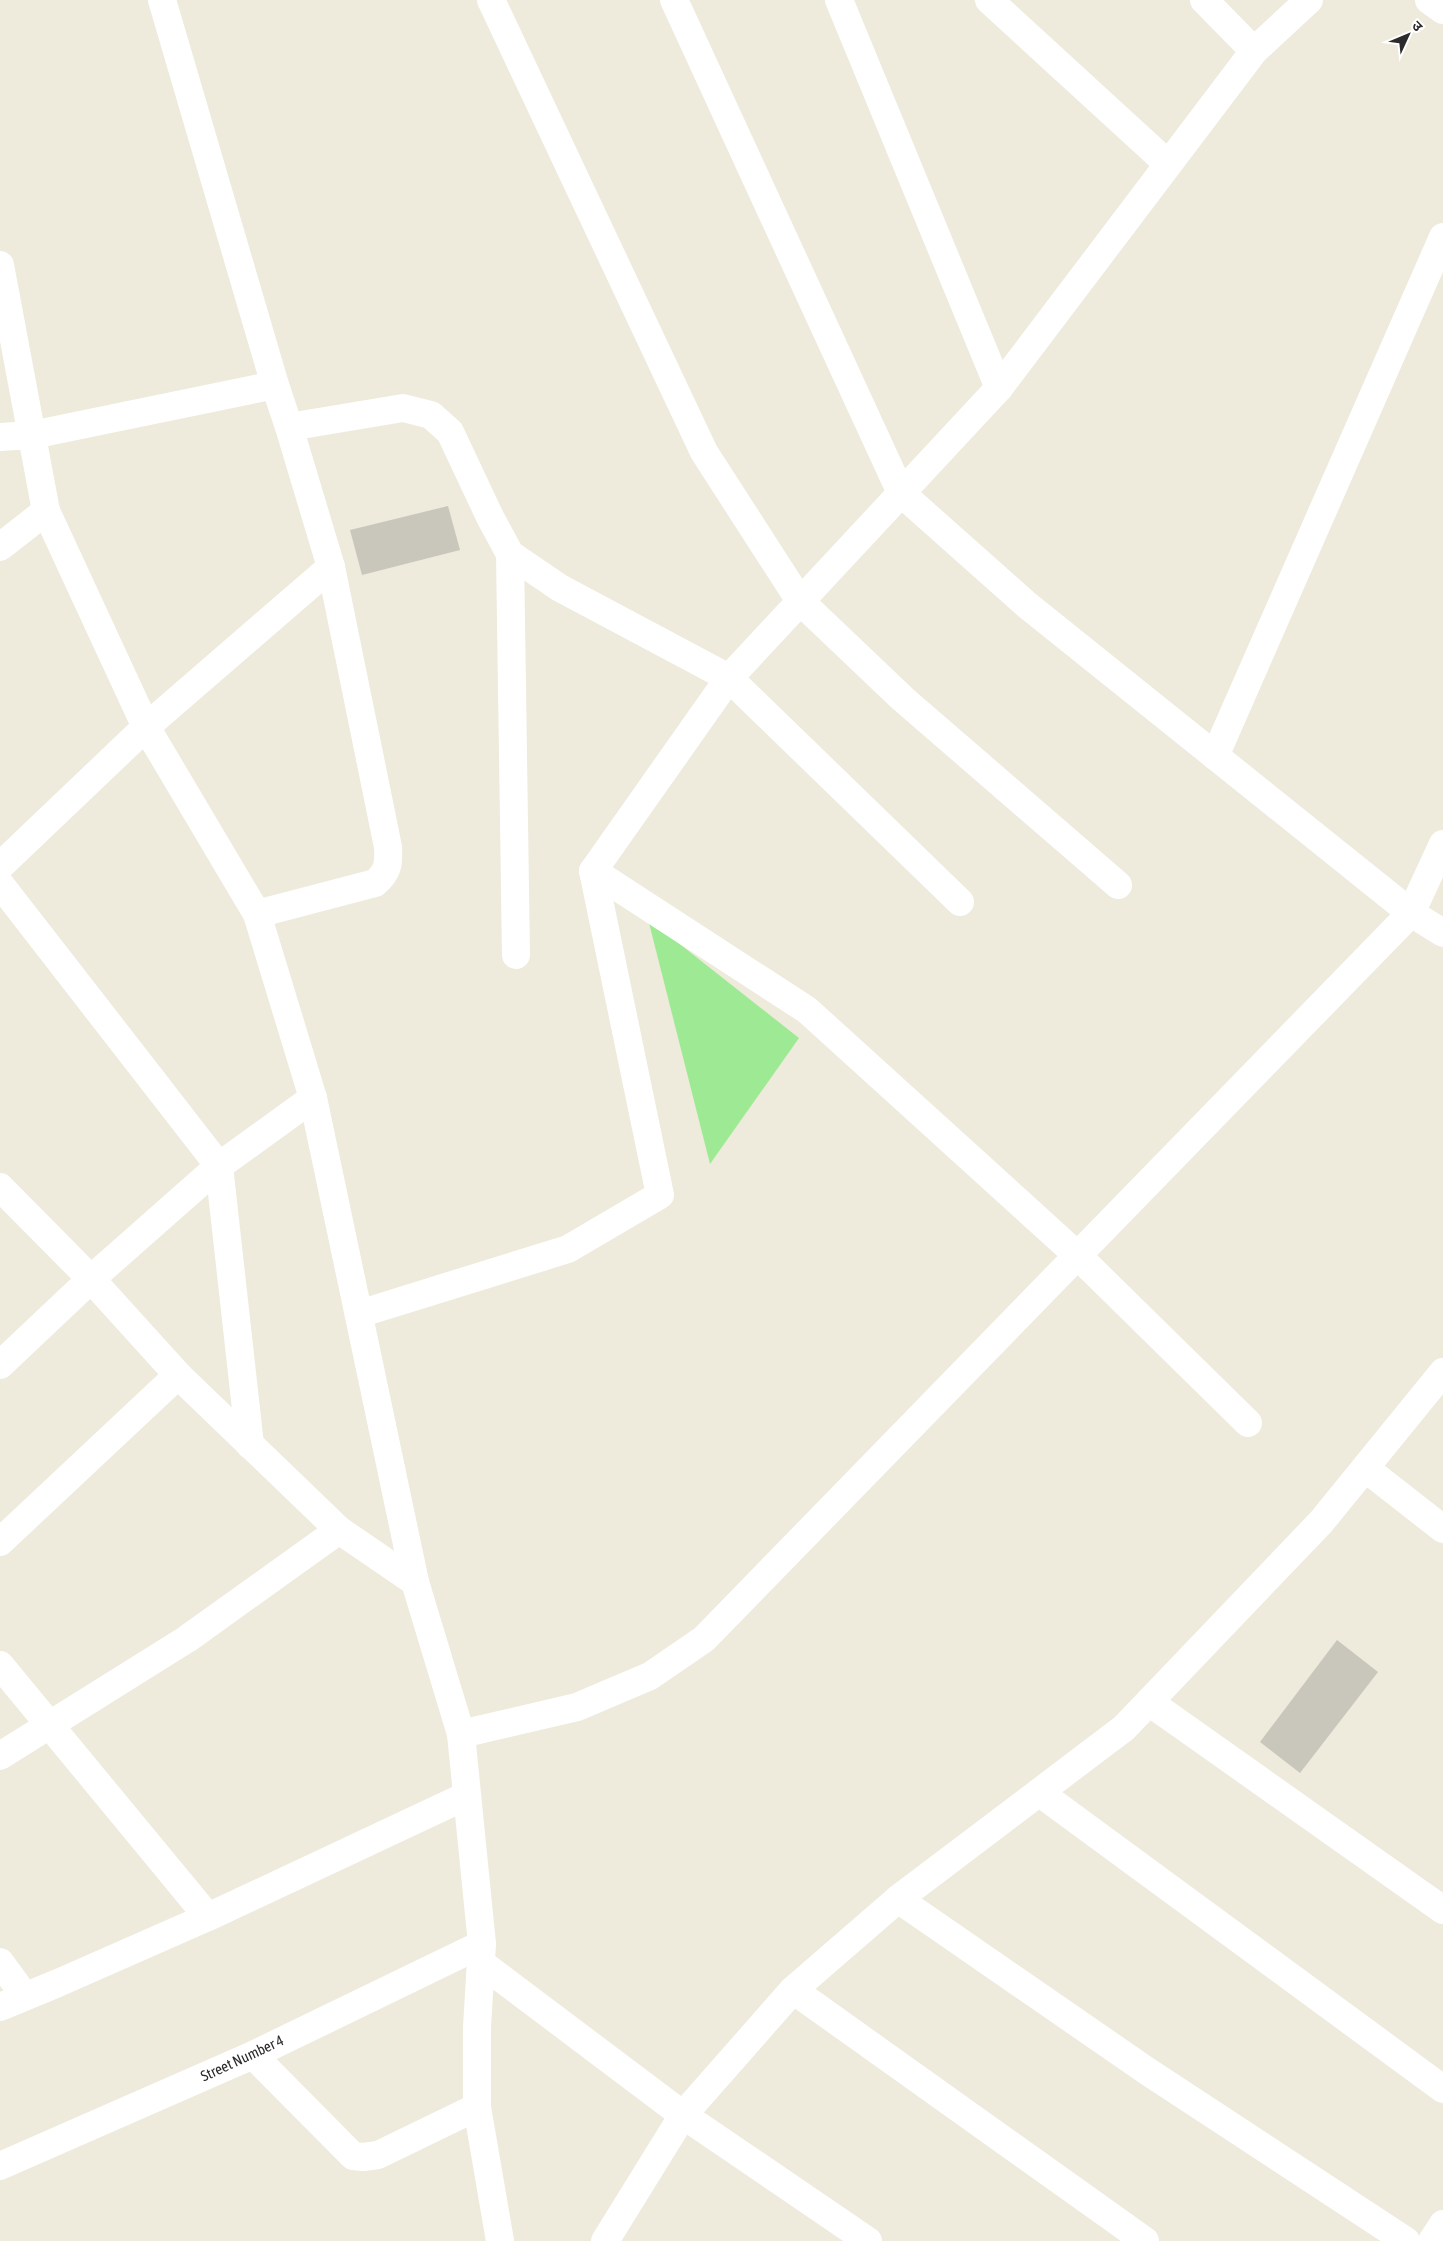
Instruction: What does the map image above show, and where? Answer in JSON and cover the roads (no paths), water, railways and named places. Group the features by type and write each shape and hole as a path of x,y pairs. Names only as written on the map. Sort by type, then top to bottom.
{"street":[{"path":"162,0 275,385 331,567 388,847 389,863 385,875 376,883 257,914"},
{"path":"491,0 704,452 800,601 903,699 1118,885"},
{"path":"674,0 901,493 1026,605 1411,913 1443,933"},
{"path":"839,0 999,388"},
{"path":"989,0 1168,164"},
{"path":"1204,0 1254,51"},
{"path":"359,1314 568,1249 660,1195 593,871 729,678 999,388 1254,51 1309,0"},
{"path":"1428,0 1443,10"},
{"path":"1215,756 1443,237"},
{"path":"0,265 46,511 146,727 257,914 313,1098 415,1582 461,1734 481,1954 477,2027 477,2107 500,2241"},
{"path":"0,437 32,435 275,385"},
{"path":"289,426 403,408 431,415 450,432 490,517 510,554 560,588 729,678 960,902"},
{"path":"0,547 46,511"},
{"path":"510,554 516,955"},
{"path":"0,866 146,727 331,567"},
{"path":"461,1734 577,1707 650,1676 704,1639 1411,913 1443,844"},
{"path":"593,871 807,1010 1077,1255 1248,1423"},
{"path":"0,884 219,1166 250,1445"},
{"path":"0,1365 91,1279 219,1166 313,1098"},
{"path":"0,1187 91,1279 178,1375 339,1530 415,1582"},
{"path":"605,2241 683,2115 793,1990 898,1899 1124,1728 1321,1522 1443,1372"},
{"path":"0,1542 178,1375"},
{"path":"1365,1468 1443,1529"},
{"path":"0,1756 187,1639 339,1530"},
{"path":"0,1665 208,1917"},
{"path":"1149,1702 1443,1910"},
{"path":"1040,1792 1443,2089"},
{"path":"0,1962 12,2001 58,1983 208,1917 466,1796"},
{"path":"898,1899 1147,2071 1406,2241"},
{"path":"481,1954 683,2115 868,2241"},
{"name":"Street Number 4","path":"0,2166 481,1954"},
{"path":"793,1990 1145,2241"},
{"path":"253,2054 353,2156 378,2155 477,2107"},
{"path":"1432,2241 1443,2224"}]}
